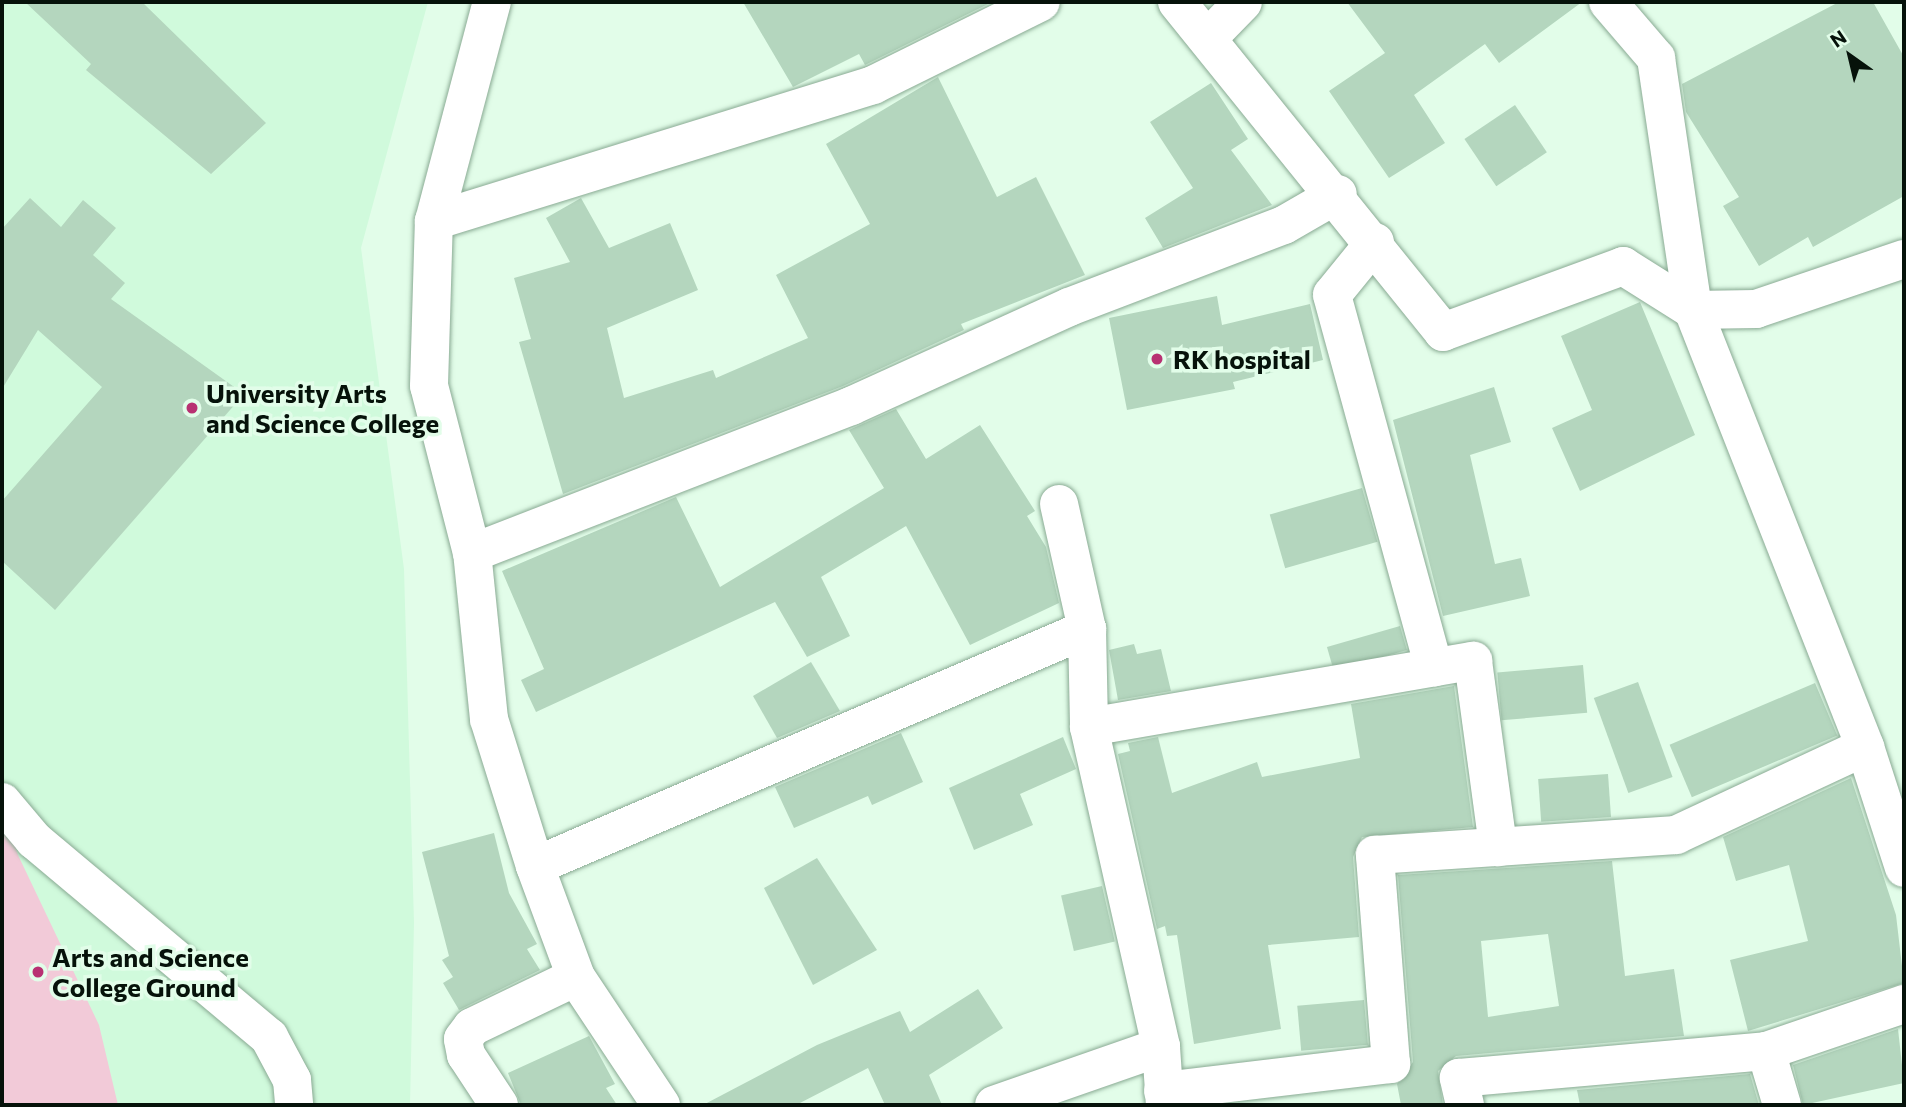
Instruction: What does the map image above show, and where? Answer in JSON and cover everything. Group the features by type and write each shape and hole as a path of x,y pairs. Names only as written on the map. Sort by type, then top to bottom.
{"street":[{"path":"492,2 434,221 429,386 472,553 489,719 535,866 576,977 661,1105"},
{"path":"434,221 873,85 1041,2"},
{"path":"1177,2 1338,194 1444,332 1623,266 1693,310 1756,309 1904,258"},
{"path":"1208,38 1243,2"},
{"path":"1608,2 1656,58 1693,310 1866,747 1904,868"},
{"path":"472,553 851,406 1069,307 1284,225 1338,194"},
{"path":"1375,242 1332,295 1434,667"},
{"path":"1059,504 1087,629 1089,727 1161,1047 1164,1098 1391,1065 1375,855 1676,835 1866,747"},
{"path":"535,866 1087,629"},
{"path":"1089,727 1473,660 1498,847"},
{"path":"2,802 34,840 269,1037 292,1080 293,1105"},
{"path":"499,1105 466,1055 463,1039 472,1027 576,977"},
{"path":"1465,1105 1459,1078 1766,1051 1904,1004"},
{"path":"994,1105 1161,1047"},
{"path":"1766,1051 1782,1105"}],"shaded area":[{"name":"University Arts and Science College","path":"2,2 428,2 361,248 404,569 414,923 410,1105 2,1105"},
{"name":"Arts and Science College Ground","path":"2,806 18,855 99,1025 118,1105 2,1105"}],"building":[{"path":"25,2 142,2 266,123 211,174 86,70 91,64"},
{"path":"743,2 992,2 865,65 859,54 793,87"},
{"path":"1347,2 1582,2 1499,63 1485,44 1414,95 1445,143 1389,178 1329,91 1385,53"},
{"path":"1839,2 1873,2 1904,57 1904,196 1813,247 1808,237 1759,266 1723,206 1739,197 1686,112 1682,84"},
{"path":"938,77 997,197 1036,177 1085,275 961,324 964,330 843,386 563,494 519,342 531,339 514,278 570,262 546,218 581,198 609,248 670,223 698,290 607,328 624,398 713,370 716,378 808,338 776,275 870,224 826,144"},
{"path":"1211,83 1248,139 1231,150 1272,205 1163,248 1145,218 1193,188 1150,122"},
{"path":"1515,105 1547,152 1496,186 1464,139"},
{"path":"30,198 61,227 83,200 116,228 93,255 125,283 111,299 244,394 55,610 2,561 2,501 102,387 38,330 2,389 2,229"},
{"path":"1217,296 1222,325 1310,304 1323,360 1233,382 1235,389 1127,410 1109,318"},
{"path":"1640,302 1695,435 1580,491 1552,428 1592,410 1561,336"},
{"path":"1494,387 1511,442 1470,455 1495,564 1521,558 1530,596 1443,616 1393,420"},
{"path":"896,409 926,459 980,425 1035,511 1027,516 1046,547 1059,603 970,645 906,526 821,577 850,636 807,657 775,602 536,712 521,680 544,669 502,571 676,497 720,587 884,488 849,430"},
{"path":"1362,488 1377,542 1285,568 1270,514"},
{"path":"1400,626 1407,650 1334,671 1327,647"},
{"path":"1134,644 1137,654 1161,649 1171,691 1118,700 1109,650"},
{"path":"811,662 840,711 777,738 753,696"},
{"path":"1583,665 1587,713 1502,720 1497,672"},
{"path":"1638,682 1673,777 1628,793 1594,698"},
{"path":"1815,683 1837,735 1692,797 1670,745"},
{"path":"1454,686 1473,827 1362,837 1353,857 1359,937 1268,945 1281,1029 1194,1044 1177,935 1167,936 1165,926 1157,929 1118,754 1130,751 1128,743 1158,737 1172,793 1257,762 1262,777 1360,758 1351,704"},
{"path":"901,733 923,782 872,805 868,796 794,828 775,787"},
{"path":"1063,737 1076,769 1020,794 1033,825 974,850 949,788"},
{"path":"1608,774 1611,817 1541,822 1538,779"},
{"path":"1851,778 1896,915 1904,983 1748,1031 1730,960 1808,941 1789,865 1736,881 1723,837"},
{"path":"494,833 509,893 537,944 527,949 540,970 459,1010 443,983 453,977 442,960 449,956 422,852"},
{"path":"817,858 877,950 813,985 764,888"},
{"path":"1612,861 1625,976 1674,969 1684,1036 1456,1056 1438,1071 1443,1105 1401,1105 1397,1084 1413,1062 1398,875","holes":["1548,934 1559,1006 1488,1017 1481,941"]},
{"path":"1102,886 1115,942 1074,951 1061,895"},
{"path":"978,989 1003,1028 929,1075 942,1105 885,1105 868,1068 796,1105 703,1105 817,1045 900,1011 910,1032"},
{"path":"1364,1000 1368,1045 1301,1051 1297,1006"},
{"path":"1898,1029 1904,1083 1803,1105 1793,1065"},
{"path":"589,1036 615,1084 606,1088 617,1105 521,1105 508,1073"},
{"path":"1750,1074 1759,1105 1580,1105 1577,1090"}],"place":[{"name":"RK hospital","path":"1157,359"},
{"name":"University Arts and Science College","path":"192,408"},
{"name":"Arts and Science College Ground","path":"38,972"}]}
